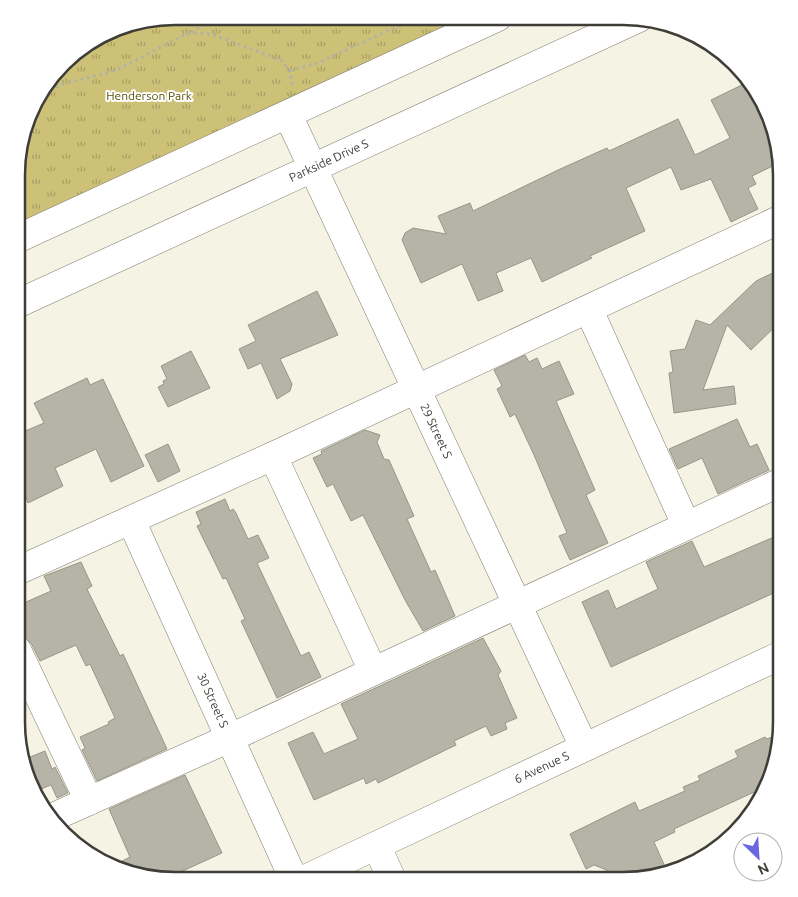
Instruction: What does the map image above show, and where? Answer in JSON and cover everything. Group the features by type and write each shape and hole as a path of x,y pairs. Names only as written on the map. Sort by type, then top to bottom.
{"street":[{"path":"25,235 481,25"},
{"name":"Parkside Drive S","path":"25,300 623,25"},
{"name":"29 Street S","path":"296,111 312,168 584,747"},
{"path":"25,566 273,456 773,223"},
{"path":"588,310 686,526"},
{"path":"273,456 374,671"},
{"path":"58,815 230,738 773,486"},
{"name":"30 Street S","path":"131,520 290,872"},
{"name":"6 Avenue S","path":"320,872 773,659"},
{"path":"25,667 88,801"},
{"path":"377,846 388,872"}],"path":[{"path":"52,89 117,70 203,25"},
{"path":"289,70 316,64 401,25"},
{"path":"184,35 195,33 211,34 280,60 289,70 294,89 296,111"}],"green space":[{"name":"Henderson Park","path":"175,25 481,25 25,235 26,155 36,117 50,91 76,62 100,45 117,36 155,26"}],"building":[{"path":"743,85 758,108 770,145 773,166 752,176 756,184 748,188 758,209 731,222 711,179 681,190 671,167 626,188 645,231 590,256 592,258 542,282 531,258 496,273 503,291 478,301 462,264 421,283 402,240 405,233 413,228 446,234 438,216 470,203 473,211 607,148 609,151 678,119 695,155 730,138 711,100"},
{"path":"773,273 773,329 751,350 727,325 703,390 734,386 736,404 674,413 669,373 673,372 670,351 685,349 696,320 710,325 756,281"},
{"path":"317,291 338,335 280,359 292,384 290,391 277,399 261,363 248,369 239,349 256,341 248,325"},
{"path":"191,351 210,388 168,407 158,387 164,384 163,381 167,379 161,366"},
{"path":"525,355 529,362 537,358 542,369 559,361 574,394 556,401 595,490 586,495 608,543 570,560 559,536 567,533 534,455 515,414 510,417 497,389 502,386 494,370"},
{"path":"87,378 90,385 103,379 144,466 111,482 96,449 55,468 63,486 28,503 25,495 25,431 44,423 34,403"},
{"path":"737,419 750,447 757,444 769,470 718,494 702,458 678,469 669,449"},
{"path":"365,430 380,435 377,442 384,459 389,460 414,516 407,519 431,572 435,570 455,616 423,631 405,600 363,515 351,521 333,484 327,487 313,458 322,454 321,451"},
{"path":"168,444 180,471 158,482 145,455"},
{"path":"225,499 230,511 233,509 236,513 248,539 258,535 269,558 257,563 301,656 309,652 321,677 277,698 241,621 245,619 226,578 223,579 197,526 201,524 196,512"},
{"path":"773,537 773,593 611,667 582,602 608,590 616,609 658,589 646,562 692,541 704,567"},
{"path":"81,562 92,586 87,589 120,656 123,654 167,749 97,781 82,750 85,748 80,737 109,724 108,722 115,718 90,664 86,666 76,645 40,661 31,643 25,639 25,602 51,591 44,576"},
{"path":"483,638 501,671 498,675 517,718 505,723 507,729 491,736 486,726 454,741 456,745 378,783 376,779 366,784 364,778 314,800 288,743 313,732 324,754 358,739 341,704"},
{"path":"765,737 767,739 772,737 765,770 757,791 674,829 675,832 654,842 665,866 633,872 610,872 594,865 586,869 570,834 635,802 639,811 685,791 683,787 700,780 698,776 738,757 735,751"},
{"path":"45,751 52,769 55,767 68,793 57,798 51,785 40,789 29,757"},
{"path":"185,775 222,853 180,872 145,869 120,862 130,857 109,809"}]}
